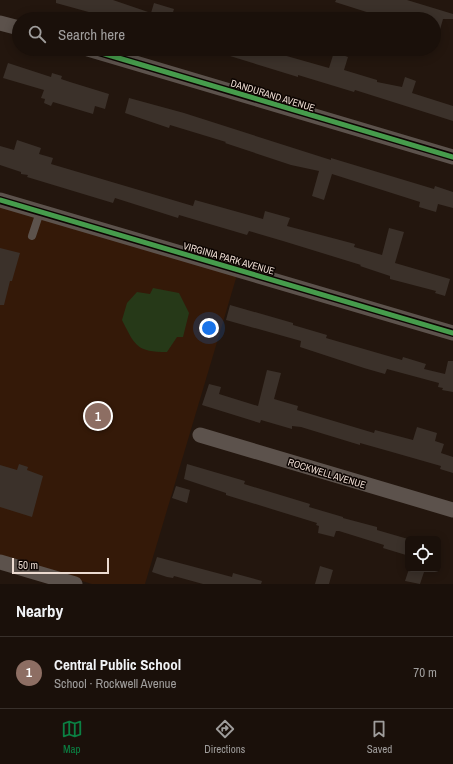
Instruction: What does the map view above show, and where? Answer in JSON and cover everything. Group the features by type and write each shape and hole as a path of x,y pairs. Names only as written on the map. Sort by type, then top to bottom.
{"street":[{"path":"0,23 12,26"},
{"name":"DANDURAND AVENUE","path":"111,56 453,158"},
{"name":"VIRGINIA PARK AVENUE","path":"0,200 453,333"},
{"name":"ROCKWELL AVENUE","path":"200,435 453,510"},
{"path":"0,562 75,584"}],"lane":[{"path":"32,236 40,212"}],"shaded area":[{"path":"0,206 237,275 145,584 92,584 0,557"}],"green space":[{"path":"153,288 179,293 189,313 183,337 177,337 167,352 149,351 138,346 130,336 122,320 127,303 137,292 150,294"}],"building":[{"path":"56,0 113,0 148,12 89,12 56,3"},
{"path":"336,0 407,0 453,14 453,19 443,19 441,26 441,12 367,12 335,2"},
{"path":"154,3 174,9 173,12 151,12"},
{"path":"230,56 287,56 329,68 333,56 345,56 348,57 344,70 377,80 377,82 402,87 405,77 416,81 412,93 453,106 453,121 355,90 354,92 298,75 298,77"},
{"path":"8,63 51,77 52,73 62,76 61,79 109,94 105,109 95,106 93,114 53,102 51,106 44,103 45,99 41,98 44,90 3,78"},
{"path":"129,98 184,113 331,160 331,158 434,189 435,186 453,192 453,208 438,204 436,212 419,207 420,202 332,174 324,200 312,196 319,171 291,165 225,143 226,142 170,125 169,128 125,113"},
{"path":"17,140 41,148 39,154 53,158 51,164 193,206 195,200 263,219 265,211 290,218 287,226 355,244 354,247 382,255 389,228 404,232 395,263 450,279 445,296 435,293 436,291 390,279 390,276 360,266 361,265 249,231 247,235 179,215 178,218 115,198 113,203 27,177 28,175 21,174 21,172 0,165 0,146 14,150"},
{"path":"0,248 20,253 12,281 10,281 4,305 0,305"},
{"path":"230,305 293,323 293,325 327,335 326,338 402,360 403,357 426,364 424,369 445,374 448,361 453,361 453,392 442,390 443,388 438,387 439,383 387,369 385,374 364,368 300,347 301,341 226,320"},
{"path":"267,370 281,373 274,399 298,406 297,410 374,433 375,430 413,440 417,427 437,433 435,441 444,444 441,453 453,457 453,473 440,469 441,466 360,443 360,445 301,427 292,426 292,429 261,420 260,423 202,405 209,384 221,387 219,394 258,406"},
{"path":"19,464 28,467 27,470 43,476 32,517 0,507 0,465 17,470"},
{"path":"187,464 245,481 244,484 310,504 309,507 377,527 377,530 405,538 405,555 383,548 384,545 339,531 336,531 334,537 318,533 319,526 316,525 317,523 226,495 226,493 184,479"},
{"path":"176,486 190,490 187,503 172,498"},
{"path":"157,557 232,577 233,573 262,581 261,584 203,584 174,576 173,578 167,577 152,572"},
{"path":"320,566 333,570 329,584 315,584"},
{"path":"408,572 424,572 420,584 405,581"}],"cycle path":[{"path":"112,56 453,157"},
{"path":"0,200 453,333"}],"place":[{"name":"Central Public School","path":"98,416"}]}
